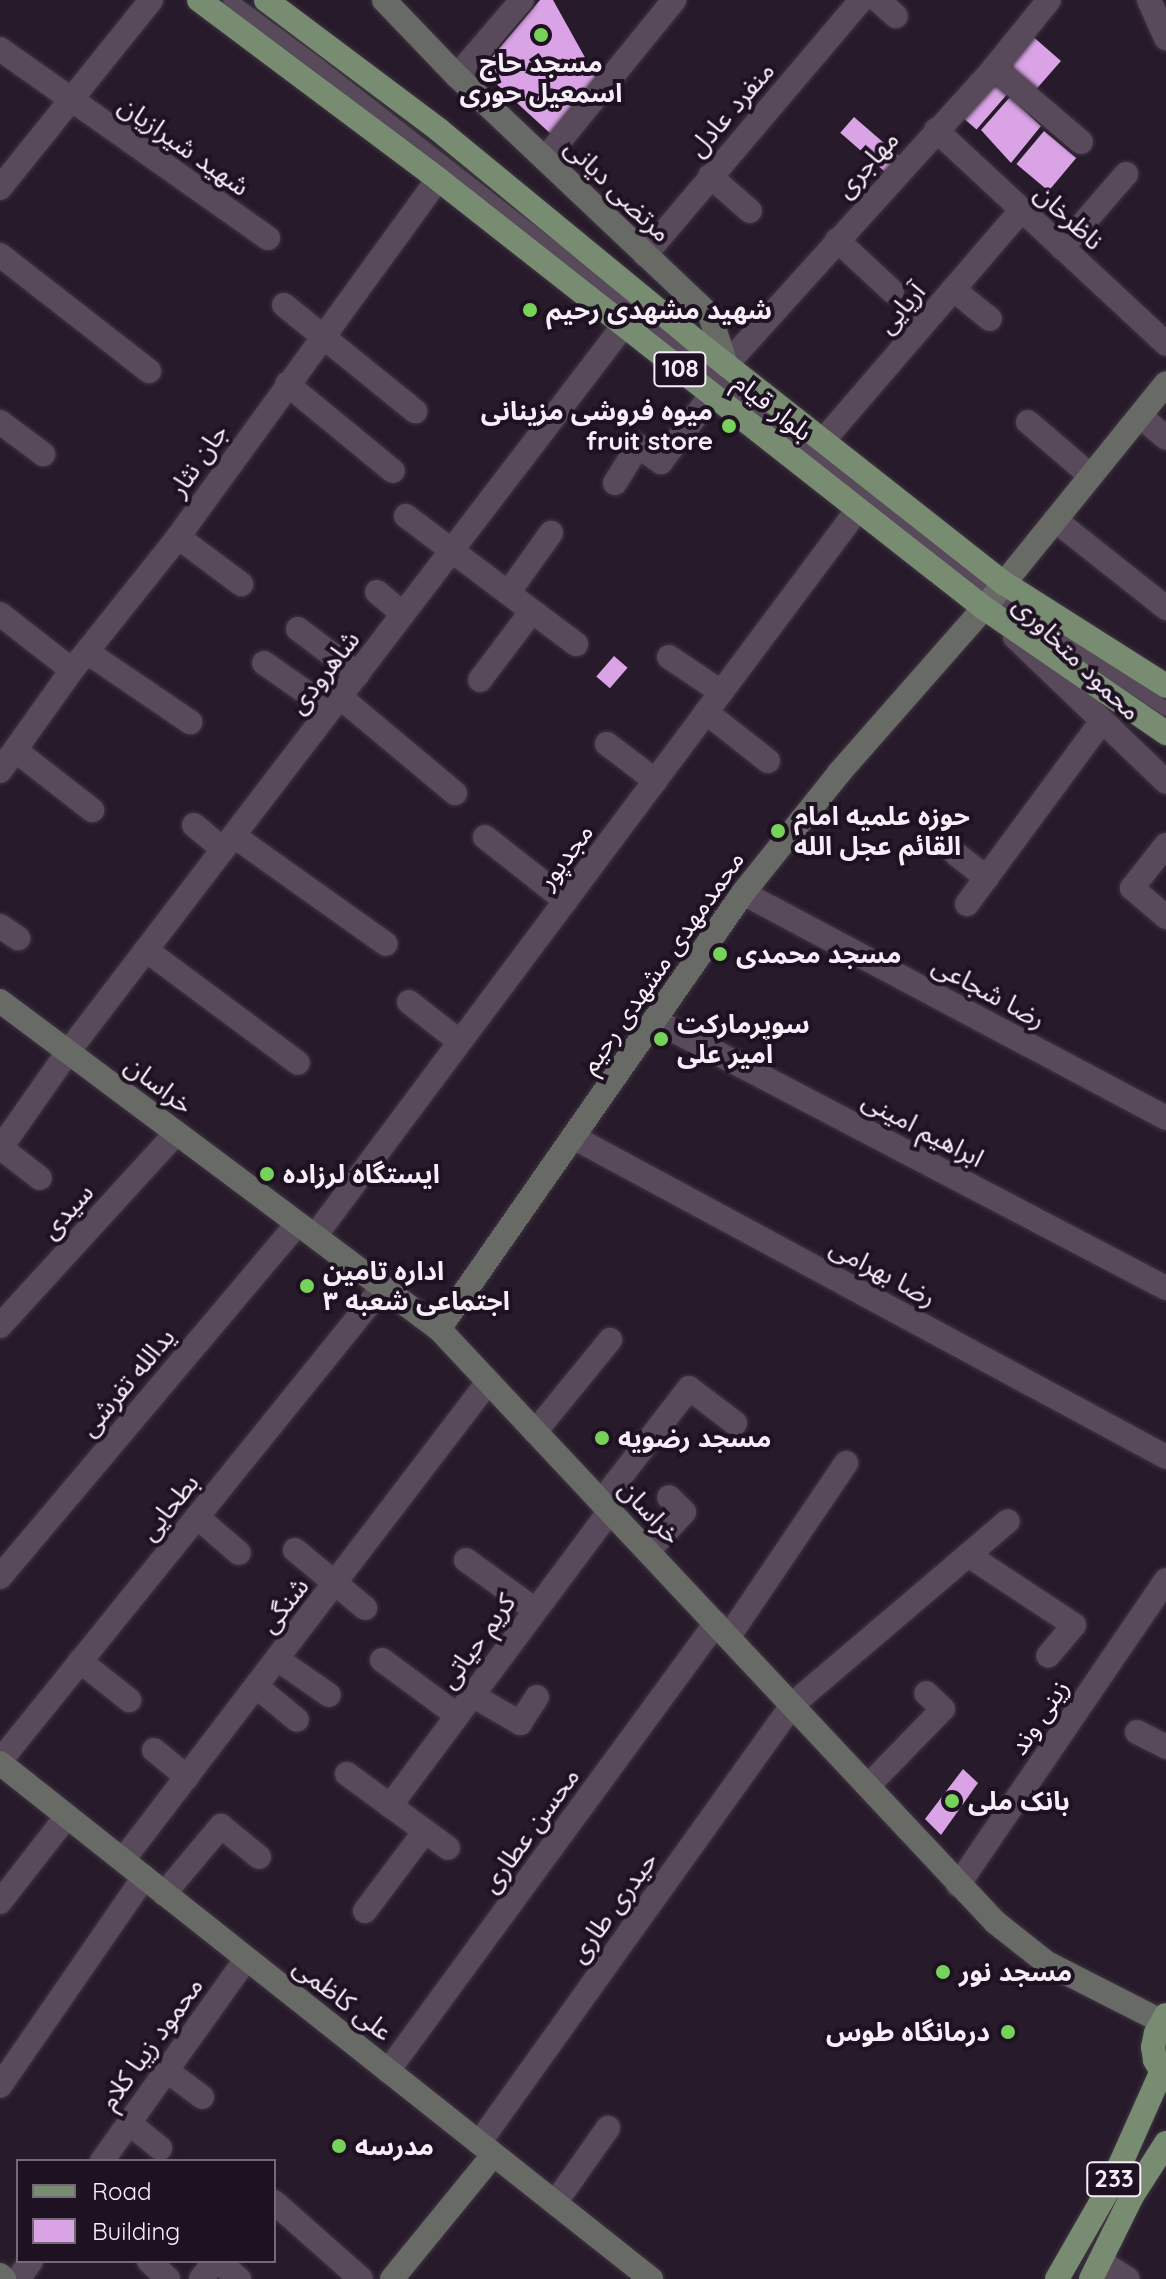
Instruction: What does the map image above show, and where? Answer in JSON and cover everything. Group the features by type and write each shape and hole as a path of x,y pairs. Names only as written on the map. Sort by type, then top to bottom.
{"main road":[{"name":"بلوار قیام","path":"199,0 438,179 858,509 994,595 1166,686"},
{"name":"بلوار قیام","path":"266,0 439,130 822,442 994,595 1166,733"},
{"name":"مرتضی دیانی","path":"384,0 457,76 710,315 726,365"},
{"name":"محمدمهدی مشهدی رحیم","path":"439,1329 743,893 839,773 994,595 1166,383"},
{"name":"خراسان","path":"0,1001 439,1329 995,1922 1047,1963 1164,2018"},
{"name":"علی کاظمی","path":"0,1762 651,2279"},
{"path":"1163,2076 1153,2047 1164,2018"},
{"name":"233","path":"1057,2279 1112,2183 1163,2076"},
{"name":"233","path":"1096,2270 1132,2196 1166,2143"},
{"path":"392,2279 486,2149"}],"street":[{"path":"0,188 151,0"},
{"path":"457,76 522,0"},
{"path":"545,159 674,0"},
{"name":"منفرد عادل","path":"645,255 861,0"},
{"name":"مهاجری","path":"726,365 994,68 1049,0"},
{"path":"1149,0 1166,38"},
{"name":"شهید شیرازیان","path":"0,49 268,238"},
{"path":"994,68 1081,142"},
{"name":"ناظرخان","path":"936,130 1166,344"},
{"path":"1062,248 1126,174"},
{"path":"710,176 750,211"},
{"name":"جان نثار","path":"0,771 80,661 178,537 438,179"},
{"name":"آریایی","path":"822,442 1021,211"},
{"path":"837,240 892,291"},
{"path":"0,255 149,371"},
{"path":"954,290 990,319"},
{"path":"284,305 415,411"},
{"name":"شاهرودی","path":"1,1148 68,1052 624,325"},
{"path":"287,384 393,471"},
{"path":"615,483 638,446 670,470 712,394"},
{"path":"1140,416 1166,438"},
{"path":"0,422 43,454"},
{"path":"1028,422 1091,476"},
{"name":"مجدپور","path":"306,1230 459,1041 858,509"},
{"path":"406,516 576,644"},
{"path":"1055,520 1166,608"},
{"path":"508,593 551,533"},
{"path":"178,537 241,584"},
{"path":"377,592 403,614"},
{"name":"محمود متخاوری","path":"994,595 1102,721 1166,782"},
{"path":"480,680 532,611"},
{"path":"0,614 190,722"},
{"path":"298,629 358,674"},
{"path":"669,657 721,692"},
{"path":"264,663 335,703 455,793"},
{"path":"706,712 768,761"},
{"path":"967,904 1102,721"},
{"path":"607,744 656,781"},
{"path":"15,750 92,810"},
{"path":"194,825 228,842 386,944"},
{"path":"485,837 566,901"},
{"path":"1166,845 1132,888 1166,917"},
{"path":"956,854 987,878"},
{"name":"رضا شجاعی","path":"743,893 1166,1118"},
{"path":"146,950 298,1063"},
{"path":"409,1002 459,1041"},
{"name":"ابراهیم امینی","path":"654,1020 1166,1288"},
{"name":"سیدی","path":"0,1326 176,1133"},
{"name":"رضا بهرامی","path":"573,1137 1166,1457"},
{"path":"1,1148 40,1178"},
{"name":"یدالله تفرشی","path":"0,1577 306,1230"},
{"name":"بطحایی","path":"0,1762 382,1288"},
{"path":"535,1432 610,1340"},
{"name":"شنگی","path":"123,1860 488,1382"},
{"name":"کریم حیاتی","path":"390,1806 535,1610 689,1388 735,1423"},
{"name":"محسن عطاری","path":"388,2071 846,1463"},
{"path":"648,1551 683,1510"},
{"path":"197,1517 239,1553"},
{"name":"حیدری طاری","path":"486,2149 793,1704 1008,1521"},
{"path":"295,1550 365,1608"},
{"path":"968,1555 1074,1625 1048,1656"},
{"path":"466,1560 535,1610"},
{"name":"زینی وند","path":"958,1885 1166,1580"},
{"path":"277,1659 329,1695"},
{"path":"382,1660 464,1705 520,1723 537,1697"},
{"path":"80,1661 129,1700"},
{"path":"256,1686 297,1720"},
{"path":"869,1785 943,1709 926,1693"},
{"path":"1137,1732 1166,1747"},
{"path":"154,1750 187,1777"},
{"path":"347,1774 448,1848"},
{"path":"0,1902 67,1816"},
{"path":"164,1894 221,1826 259,1857"},
{"path":"365,1911 425,1831"},
{"path":"0,2086 144,1877"},
{"name":"محمود زیبا کلام","path":"103,2159 246,1959"},
{"path":"166,2070 202,2097"},
{"path":"129,2123 160,2148"},
{"path":"555,2203 608,2128"},
{"path":"276,2204 361,2279"},
{"path":"151,2263 168,2279"},
{"path":"201,2279 214,2263"},
{"path":"219,2263 239,2279"},
{"path":"1096,2270 1128,2279"}],"lane":[{"path":"230,0 317,64 994,595 1166,709"}],"building":[{"name":"مسجد حاج اسمعیل حوری","path":"540,0 553,0 597,79 552,135 481,70"},
{"path":"1030,34 1061,61 1033,93 1002,66"},
{"path":"990,79 1007,94 977,130 959,114"},
{"path":"1010,97 1041,126 1011,163 981,130"},
{"path":"854,117 899,156 886,172 840,133"},
{"path":"1044,131 1076,158 1049,191 1016,164"},
{"path":"614,656 628,668 610,688 596,676"},
{"name":"بانک ملی","path":"963,1769 978,1783 941,1835 925,1819"}],"place":[{"name":"مسجد حاج اسمعیل حوری","path":"541,35"},
{"name":"شهید مشهدی رحیم","path":"530,310"},
{"name":"میوه فروشی مزینانی fruit store","path":"729,426"},
{"name":"حوزه علمیه امام القائم عجل الله","path":"778,831"},
{"name":"مسجد محمدی","path":"720,954"},
{"name":"سوپرمارکت امیر علی","path":"661,1039"},
{"name":"ایستگاه لرزاده","path":"267,1174"},
{"name":"اداره تامین اجتماعی شعبه ۳","path":"307,1286"},
{"name":"مسجد رضویه","path":"602,1438"},
{"name":"بانک ملی","path":"952,1801"},
{"name":"مسجد نور","path":"943,1972"},
{"name":"درمانگاه طوس","path":"1008,2032"},
{"name":"مدرسه","path":"339,2146"}]}
